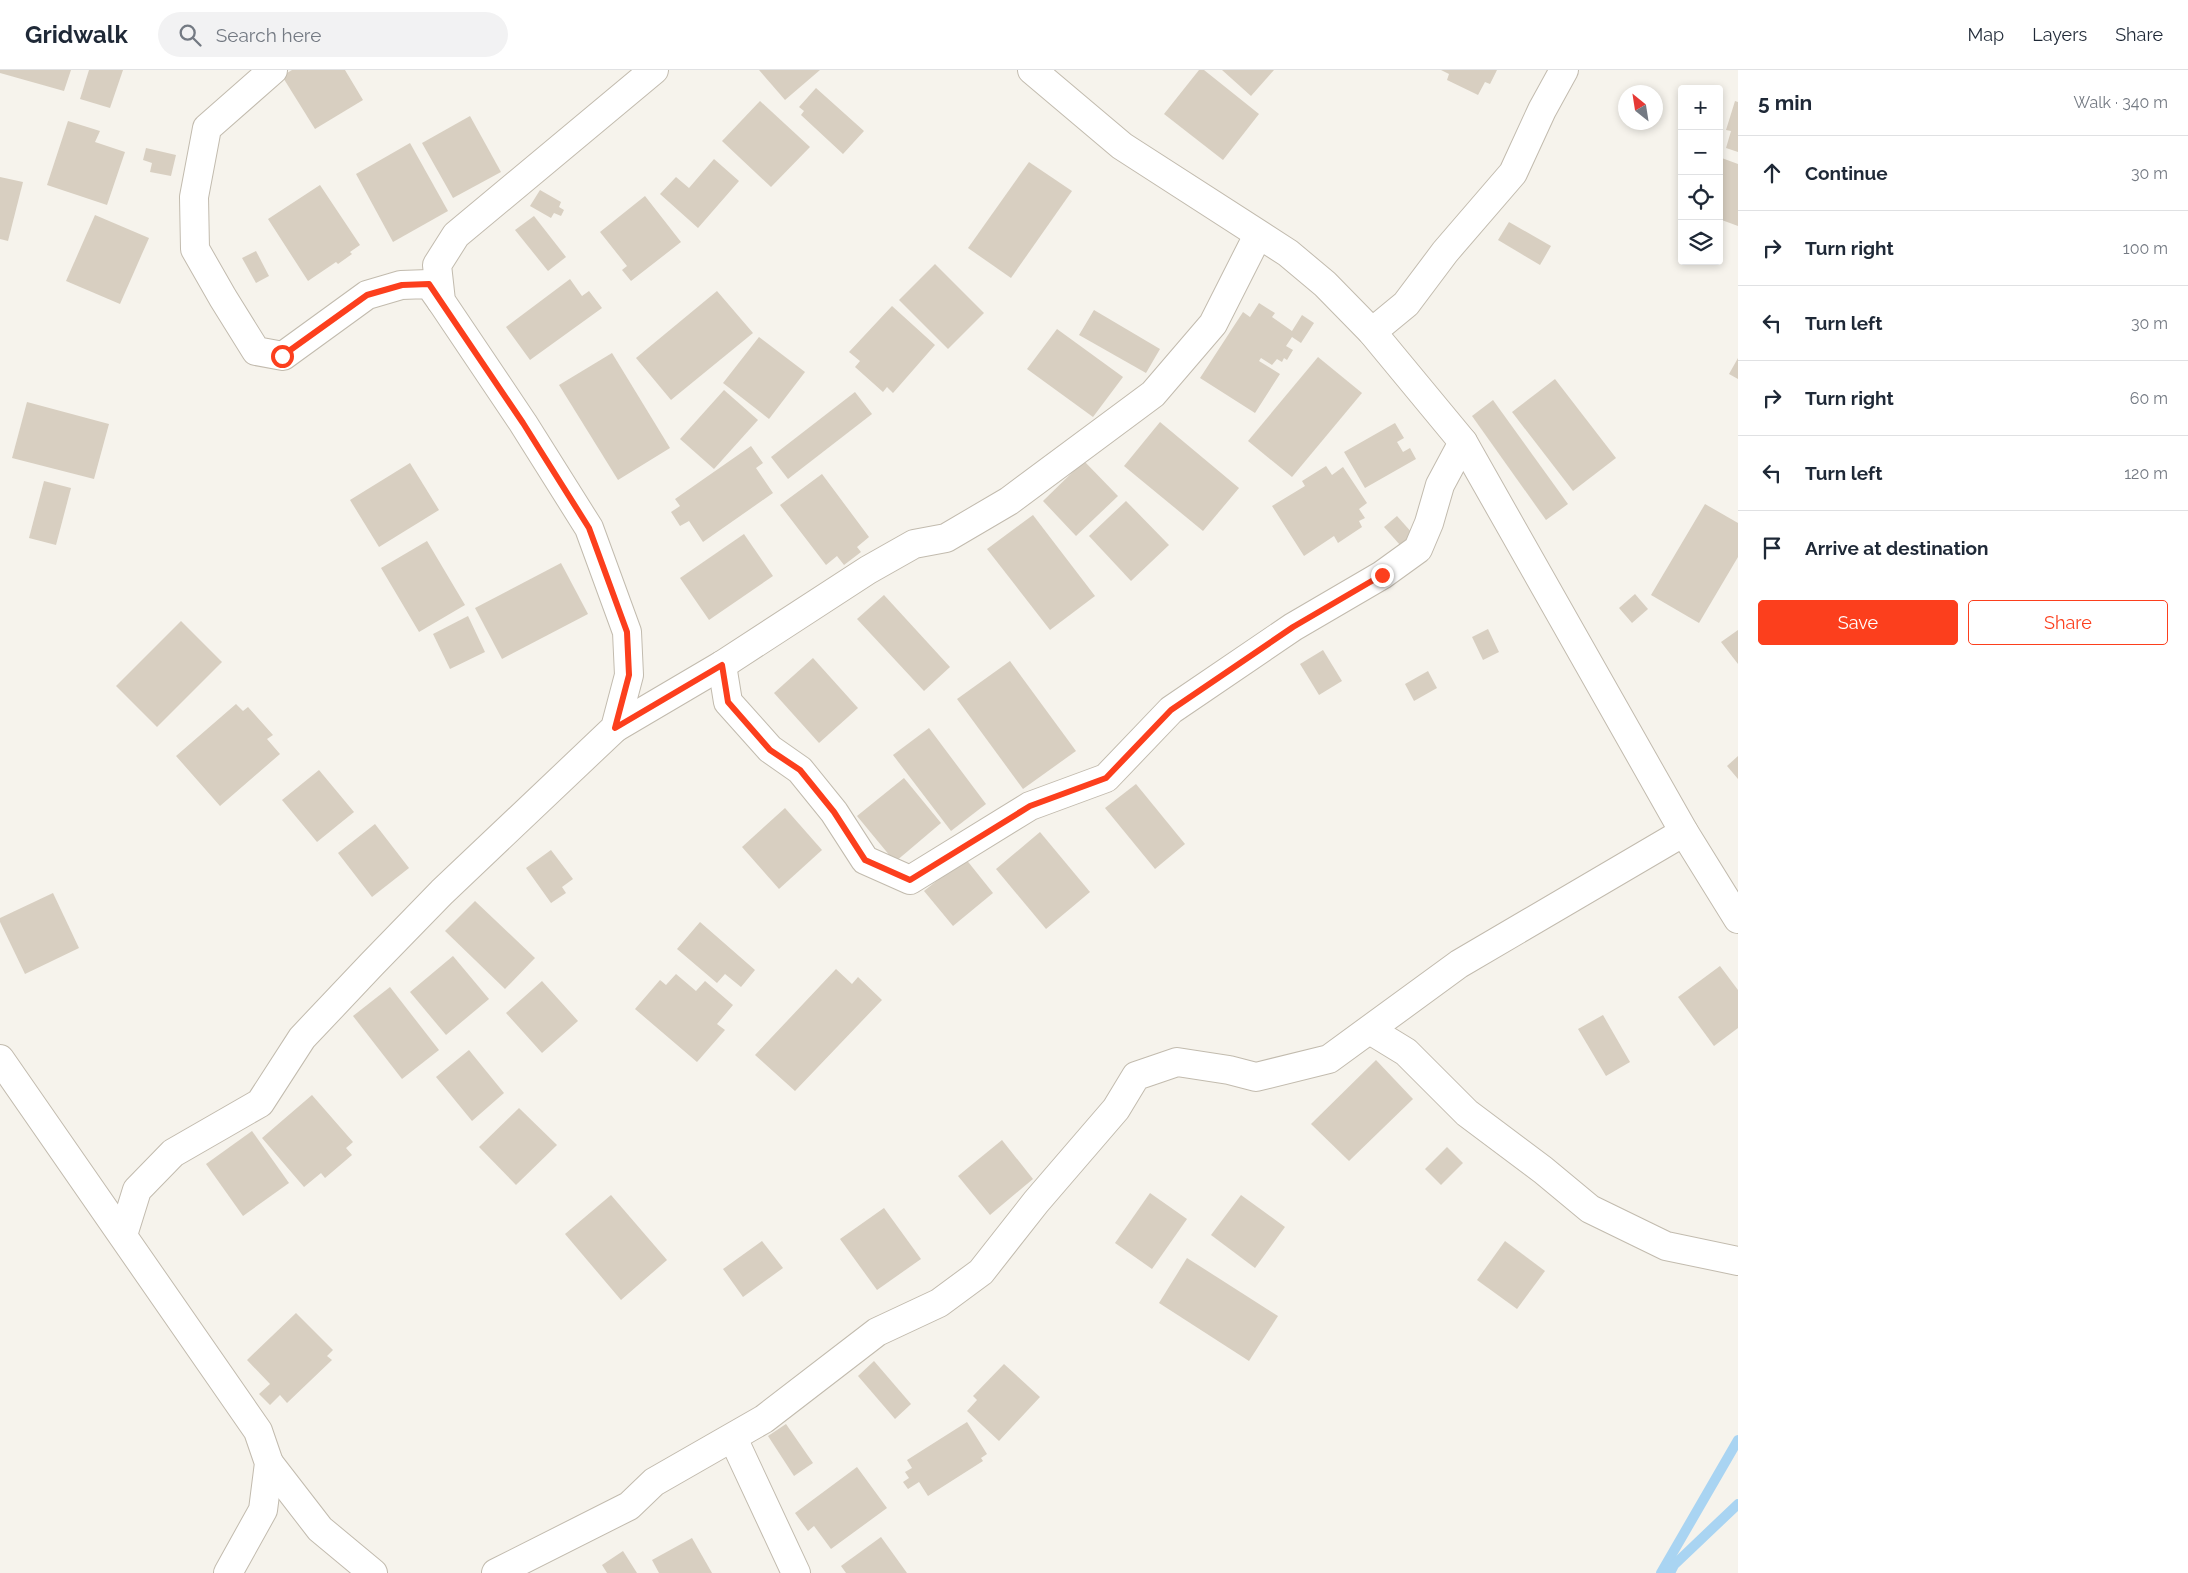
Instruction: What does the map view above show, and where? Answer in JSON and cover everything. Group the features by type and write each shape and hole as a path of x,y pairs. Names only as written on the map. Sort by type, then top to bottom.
{"street":[{"path":"273,70 207,128 194,197 195,249 222,298 256,351 282,356 367,295 402,285 429,284 523,423 589,528 627,632 629,675 615,728"},
{"path":"441,301 437,265 456,235 654,70"},
{"path":"1032,70 1122,146 1288,253 1325,284 1372,332 1463,442 1684,832 1738,919"},
{"path":"1372,332 1406,304 1445,252 1513,173 1542,110 1564,70"},
{"path":"123,1235 137,1190 173,1153 260,1103 302,1038 442,892 615,728 722,665 868,570 914,544 946,538 1009,501 1153,394 1213,324 1258,235"},
{"path":"722,665 728,702 770,750 800,770 834,812 865,860 910,880 1030,806 1106,778 1171,710 1293,627 1382,575 1418,549 1430,523 1440,485 1463,442"},
{"path":"496,1573 629,1506 654,1482 764,1419 877,1332 939,1303 981,1272 1036,1202 1116,1109 1136,1076 1177,1062 1256,1076 1329,1059 1459,964 1684,832"},
{"path":"1370,1030 1406,1052 1467,1113 1543,1170 1590,1209 1666,1246 1738,1261"},
{"path":"0,1059 258,1431 269,1463 320,1529 372,1573"},
{"path":"733,1438 796,1573"},
{"path":"228,1573 262,1510 269,1463"}],"building":[{"path":"0,70 71,70 64,91 0,73"},
{"path":"89,70 123,70 110,108 80,99"},
{"path":"292,70 345,70 363,100 315,129 282,76"},
{"path":"759,70 820,70 785,100"},
{"path":"1199,70 1204,70 1259,114 1223,160 1164,114"},
{"path":"1222,70 1274,70 1251,96"},
{"path":"1441,70 1497,70 1490,84 1485,82 1478,95 1447,80 1449,74"},
{"path":"816,88 864,131 843,154 801,115 804,111 799,107"},
{"path":"760,101 810,147 771,187 722,141"},
{"path":"1735,101 1738,102 1738,152 1726,148 1731,131 1726,130"},
{"path":"470,116 501,172 453,198 422,143"},
{"path":"68,121 100,131 95,142 125,152 107,205 47,185"},
{"path":"410,143 448,211 393,242 356,174"},
{"path":"146,148 176,155 171,176 150,172 152,163 143,160"},
{"path":"1723,158 1738,164 1738,226 1723,220"},
{"path":"714,159 739,181 698,228 660,194 676,177 689,188"},
{"path":"1029,162 1072,191 1011,278 968,248"},
{"path":"0,177 23,182 8,241 0,239"},
{"path":"320,185 360,245 350,252 352,254 338,264 336,262 308,281 268,219"},
{"path":"540,190 561,202 559,207 564,210 561,216 554,213 551,218 530,206"},
{"path":"645,196 681,242 631,281 622,270 627,266 600,232"},
{"path":"95,215 149,238 120,304 66,281"},
{"path":"534,216 566,257 548,271 515,230"},
{"path":"1509,222 1551,246 1540,265 1498,240"},
{"path":"256,251 269,276 256,283 242,258"},
{"path":"935,264 984,313 948,349 899,300"},
{"path":"570,279 582,296 589,291 602,308 530,360 506,327"},
{"path":"717,291 753,333 671,400 636,358"},
{"path":"1259,303 1275,313 1272,317 1292,331 1302,315 1314,323 1301,343 1292,337 1286,346 1293,350 1287,360 1284,358 1282,362 1277,359 1272,365 1261,358 1259,361 1280,374 1255,413 1200,378 1243,312 1250,317"},
{"path":"892,306 935,345 893,393 887,387 883,392 855,367 860,361 849,352"},
{"path":"1094,310 1160,349 1146,373 1079,335"},
{"path":"1057,329 1123,377 1093,417 1027,369"},
{"path":"759,337 805,372 769,419 723,383"},
{"path":"612,353 670,448 618,480 559,385"},
{"path":"1318,357 1362,393 1292,477 1248,441"},
{"path":"1738,358 1738,379 1729,374"},
{"path":"1555,379 1616,458 1573,491 1512,412"},
{"path":"724,390 758,420 714,469 680,439"},
{"path":"855,392 872,414 788,479 771,457"},
{"path":"1493,400 1568,504 1546,520 1472,416"},
{"path":"27,402 109,424 94,479 12,458"},
{"path":"1160,422 1239,488 1203,531 1124,466"},
{"path":"1395,423 1404,438 1397,442 1403,452 1410,448 1416,459 1365,488 1344,452"},
{"path":"751,446 763,463 756,468 773,493 703,542 689,521 680,526 671,512 680,506 675,499"},
{"path":"1084,461 1118,496 1076,536 1043,501"},
{"path":"410,463 439,510 379,547 350,500"},
{"path":"1326,466 1332,475 1343,467 1367,503 1359,509 1365,518 1359,521 1362,527 1338,543 1334,536 1304,556 1272,506 1305,486 1302,481"},
{"path":"822,474 869,537 857,547 861,552 844,565 837,556 826,565 780,505"},
{"path":"44,481 71,488 56,545 29,538"},
{"path":"1126,501 1169,545 1131,581 1089,536"},
{"path":"1705,504 1738,523 1738,557 1699,623 1651,595"},
{"path":"1033,515 1095,596 1050,630 987,549"},
{"path":"1397,516 1413,534 1400,545 1384,527"},
{"path":"744,534 773,576 709,620 680,578"},
{"path":"427,541 465,605 419,632 381,568"},
{"path":"561,563 588,614 502,659 475,608"},
{"path":"1635,594 1648,609 1632,623 1619,608"},
{"path":"884,595 950,667 924,691 857,619"},
{"path":"468,616 485,652 450,669 433,634"},
{"path":"181,621 222,662 157,727 116,686"},
{"path":"1488,629 1499,652 1483,660 1472,637"},
{"path":"1738,630 1738,664 1721,642"},
{"path":"1323,650 1342,681 1319,695 1300,664"},
{"path":"813,658 858,708 819,743 774,693"},
{"path":"1010,661 1076,751 1023,789 957,699"},
{"path":"1428,671 1437,688 1414,701 1405,684"},
{"path":"236,704 243,711 248,707 273,735 267,739 280,754 220,806 176,756"},
{"path":"929,728 986,804 951,831 893,755"},
{"path":"1738,756 1738,779 1727,766"},
{"path":"319,770 354,812 317,842 282,800"},
{"path":"904,778 941,823 895,862 857,816"},
{"path":"1136,784 1185,844 1155,869 1105,808"},
{"path":"785,808 822,850 779,889 742,847"},
{"path":"375,824 409,868 372,897 338,853"},
{"path":"1040,832 1090,892 1046,929 996,869"},
{"path":"551,850 573,879 562,887 566,893 551,903 526,868"},
{"path":"965,858 993,893 953,926 924,891"},
{"path":"53,893 79,948 25,974 0,922 0,918"},
{"path":"475,901 535,958 505,989 445,931"},
{"path":"700,922 755,970 741,987 725,974 717,983 677,949"},
{"path":"453,956 489,999 446,1035 410,992"},
{"path":"1720,966 1738,990 1738,1028 1714,1046 1678,997"},
{"path":"836,969 852,984 858,977 882,1000 795,1091 755,1055"},
{"path":"676,974 696,991 705,981 733,1005 717,1024 725,1030 697,1062 635,1009 660,980 666,985"},
{"path":"542,981 578,1021 542,1053 506,1013"},
{"path":"390,987 439,1050 402,1079 353,1016"},
{"path":"1603,1015 1630,1062 1606,1076 1578,1029"},
{"path":"469,1050 504,1093 472,1121 436,1077"},
{"path":"1376,1060 1413,1099 1349,1161 1311,1124"},
{"path":"312,1095 353,1142 346,1148 352,1155 325,1178 321,1173 304,1187 262,1138"},
{"path":"519,1108 557,1145 516,1185 479,1147"},
{"path":"252,1131 289,1183 243,1216 206,1164"},
{"path":"1002,1140 1033,1179 990,1215 958,1176"},
{"path":"1447,1147 1463,1163 1441,1185 1425,1169"},
{"path":"1150,1193 1187,1219 1152,1269 1115,1243"},
{"path":"611,1195 667,1260 621,1300 565,1234"},
{"path":"1241,1195 1285,1227 1255,1268 1211,1235"},
{"path":"884,1208 921,1259 877,1290 840,1239"},
{"path":"762,1241 783,1268 743,1297 723,1269"},
{"path":"1505,1241 1545,1271 1517,1309 1477,1280"},
{"path":"1187,1258 1278,1316 1249,1361 1159,1303"},
{"path":"296,1313 333,1350 327,1356 332,1360 287,1403 280,1395 270,1405 259,1394 270,1384 247,1360"},
{"path":"874,1361 911,1404 895,1419 858,1376"},
{"path":"1004,1364 1040,1397 999,1441 967,1411 977,1400 973,1396"},
{"path":"967,1422 987,1454 981,1458 983,1461 928,1496 919,1482 908,1489 903,1482 909,1478 905,1472 912,1468 907,1460"},
{"path":"786,1424 813,1463 794,1476 768,1436"},
{"path":"857,1467 887,1508 831,1549 814,1526 808,1531 795,1513"},
{"path":"881,1537 907,1573 846,1573 841,1566"},
{"path":"692,1538 712,1573 659,1573 652,1560"},
{"path":"623,1551 637,1573 607,1573 602,1565"}],"waterway":[{"path":"1661,1573 1738,1440"},
{"path":"1670,1573 1674,1565 1738,1504"}],"route":[{"path":"282,356 367,295 402,285 429,284 523,423 589,528 627,632 629,675 615,728 722,665 728,702 770,750 800,770 834,812 865,860 910,880 1030,806 1106,778 1171,710 1293,627 1382,575"}]}
